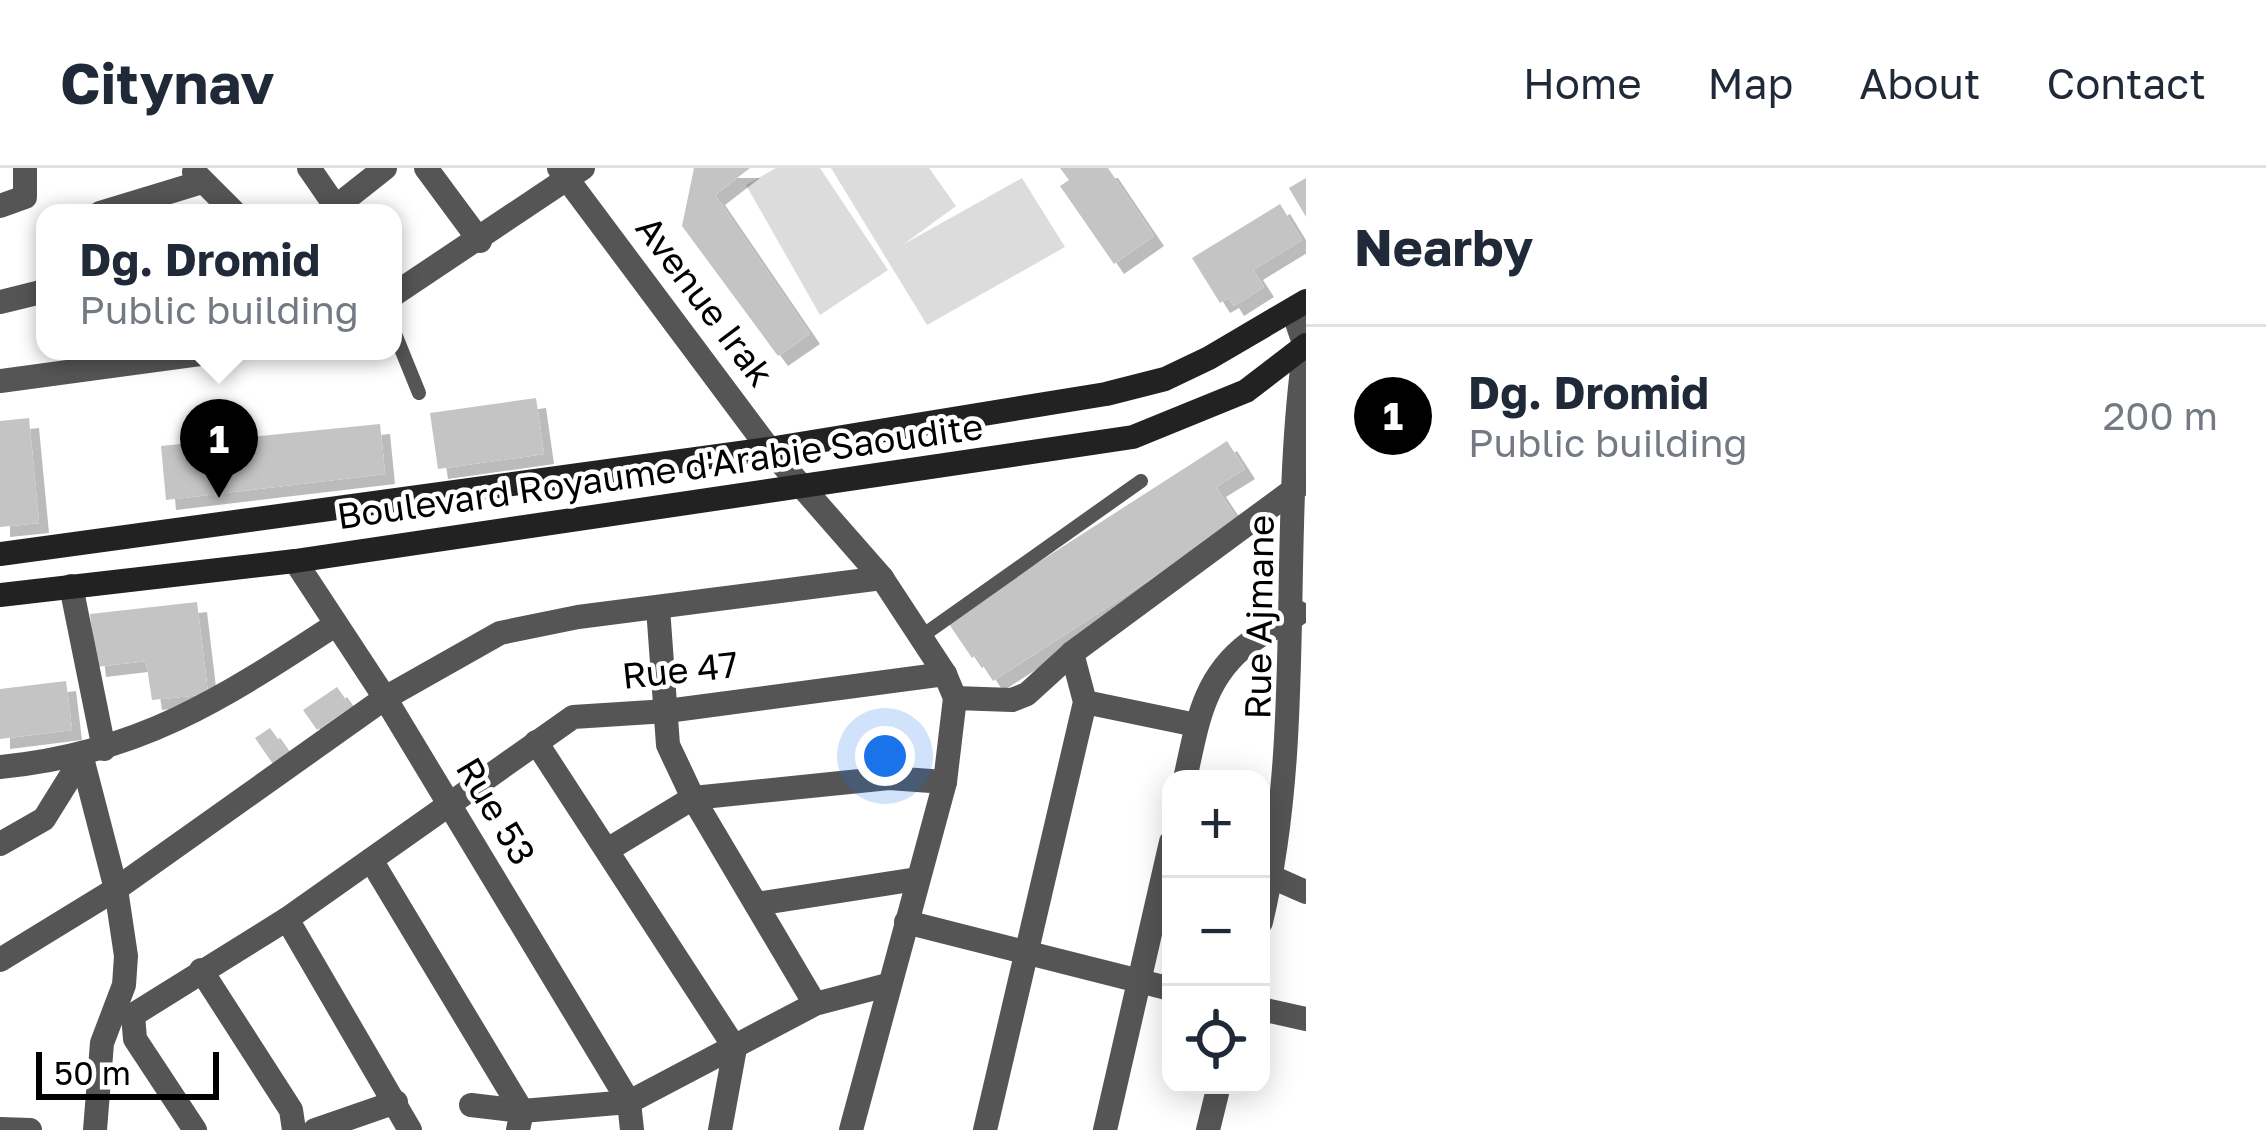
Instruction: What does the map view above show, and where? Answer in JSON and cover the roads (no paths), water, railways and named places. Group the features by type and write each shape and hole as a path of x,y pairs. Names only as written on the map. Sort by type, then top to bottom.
{"main road":[{"name":"Boulevard Royaume d'Arabie Saoudite","path":"0,554 770,449 1106,394 1165,379 1299,306"},
{"name":"Boulevard Royaume d'Arabie Saoudite","path":"0,595 295,561 1133,436 1246,391 1305,346"},
{"path":"225,567 228,526"}],"street":[{"path":"0,206 27,195 25,168"},
{"path":"309,168 329,204"},
{"path":"340,204 385,168"},
{"path":"426,168 480,241"},
{"path":"402,289 480,241 569,172"},
{"name":"Avenue Irak","path":"569,172 770,449 881,578 922,636 955,698 945,782 850,1130"},
{"path":"123,204 197,175 226,204"},
{"path":"0,302 36,293"},
{"name":"Rue Ajmane","path":"1270,892 1294,827 1300,730 1305,346 1299,306"},
{"path":"0,381 46,363 91,360"},
{"path":"955,698 1021,697 1072,653 1302,484"},
{"name":"Rue 53","path":"295,561 386,698 629,1102"},
{"path":"0,960 116,889 386,698 500,634 881,578"},
{"path":"71,586 126,956 123,1011 135,1040 195,1130"},
{"path":"658,608 668,746 693,798 815,1004"},
{"path":"1187,770 1196,725 1215,677 1249,643 1298,614"},
{"path":"0,767 93,753 144,736 248,682 335,625"},
{"path":"985,1130 1085,703 1072,653"},
{"name":"Rue 47","path":"123,1011 287,919 536,742 584,714 667,711 945,674"},
{"path":"1085,703 1196,725"},
{"path":"536,742 735,1048 720,1130"},
{"path":"0,844 44,819 93,753"},
{"path":"608,849 693,798 889,778 945,782"},
{"path":"370,860 520,1121"},
{"path":"1105,1130 1163,878"},
{"path":"1274,878 1306,892"},
{"path":"756,904 917,879"},
{"path":"287,919 410,1130"},
{"path":"906,922 1162,987"},
{"path":"201,970 291,1110 294,1130"},
{"path":"472,1105 520,1121 629,1102 815,1004 886,985"},
{"path":"95,1130 103,1043 123,1011"},
{"path":"1270,1011 1306,1019"},
{"path":"1208,1130 1217,1094"},
{"path":"315,1130 396,1102"},
{"path":"629,1102 632,1130"},
{"path":"0,1129 30,1130"}],"lane":[{"path":"402,352 418,393"},
{"path":"922,636 1141,481"}],"place":[{"name":"Dg. Dromid","path":"219,498"}]}
